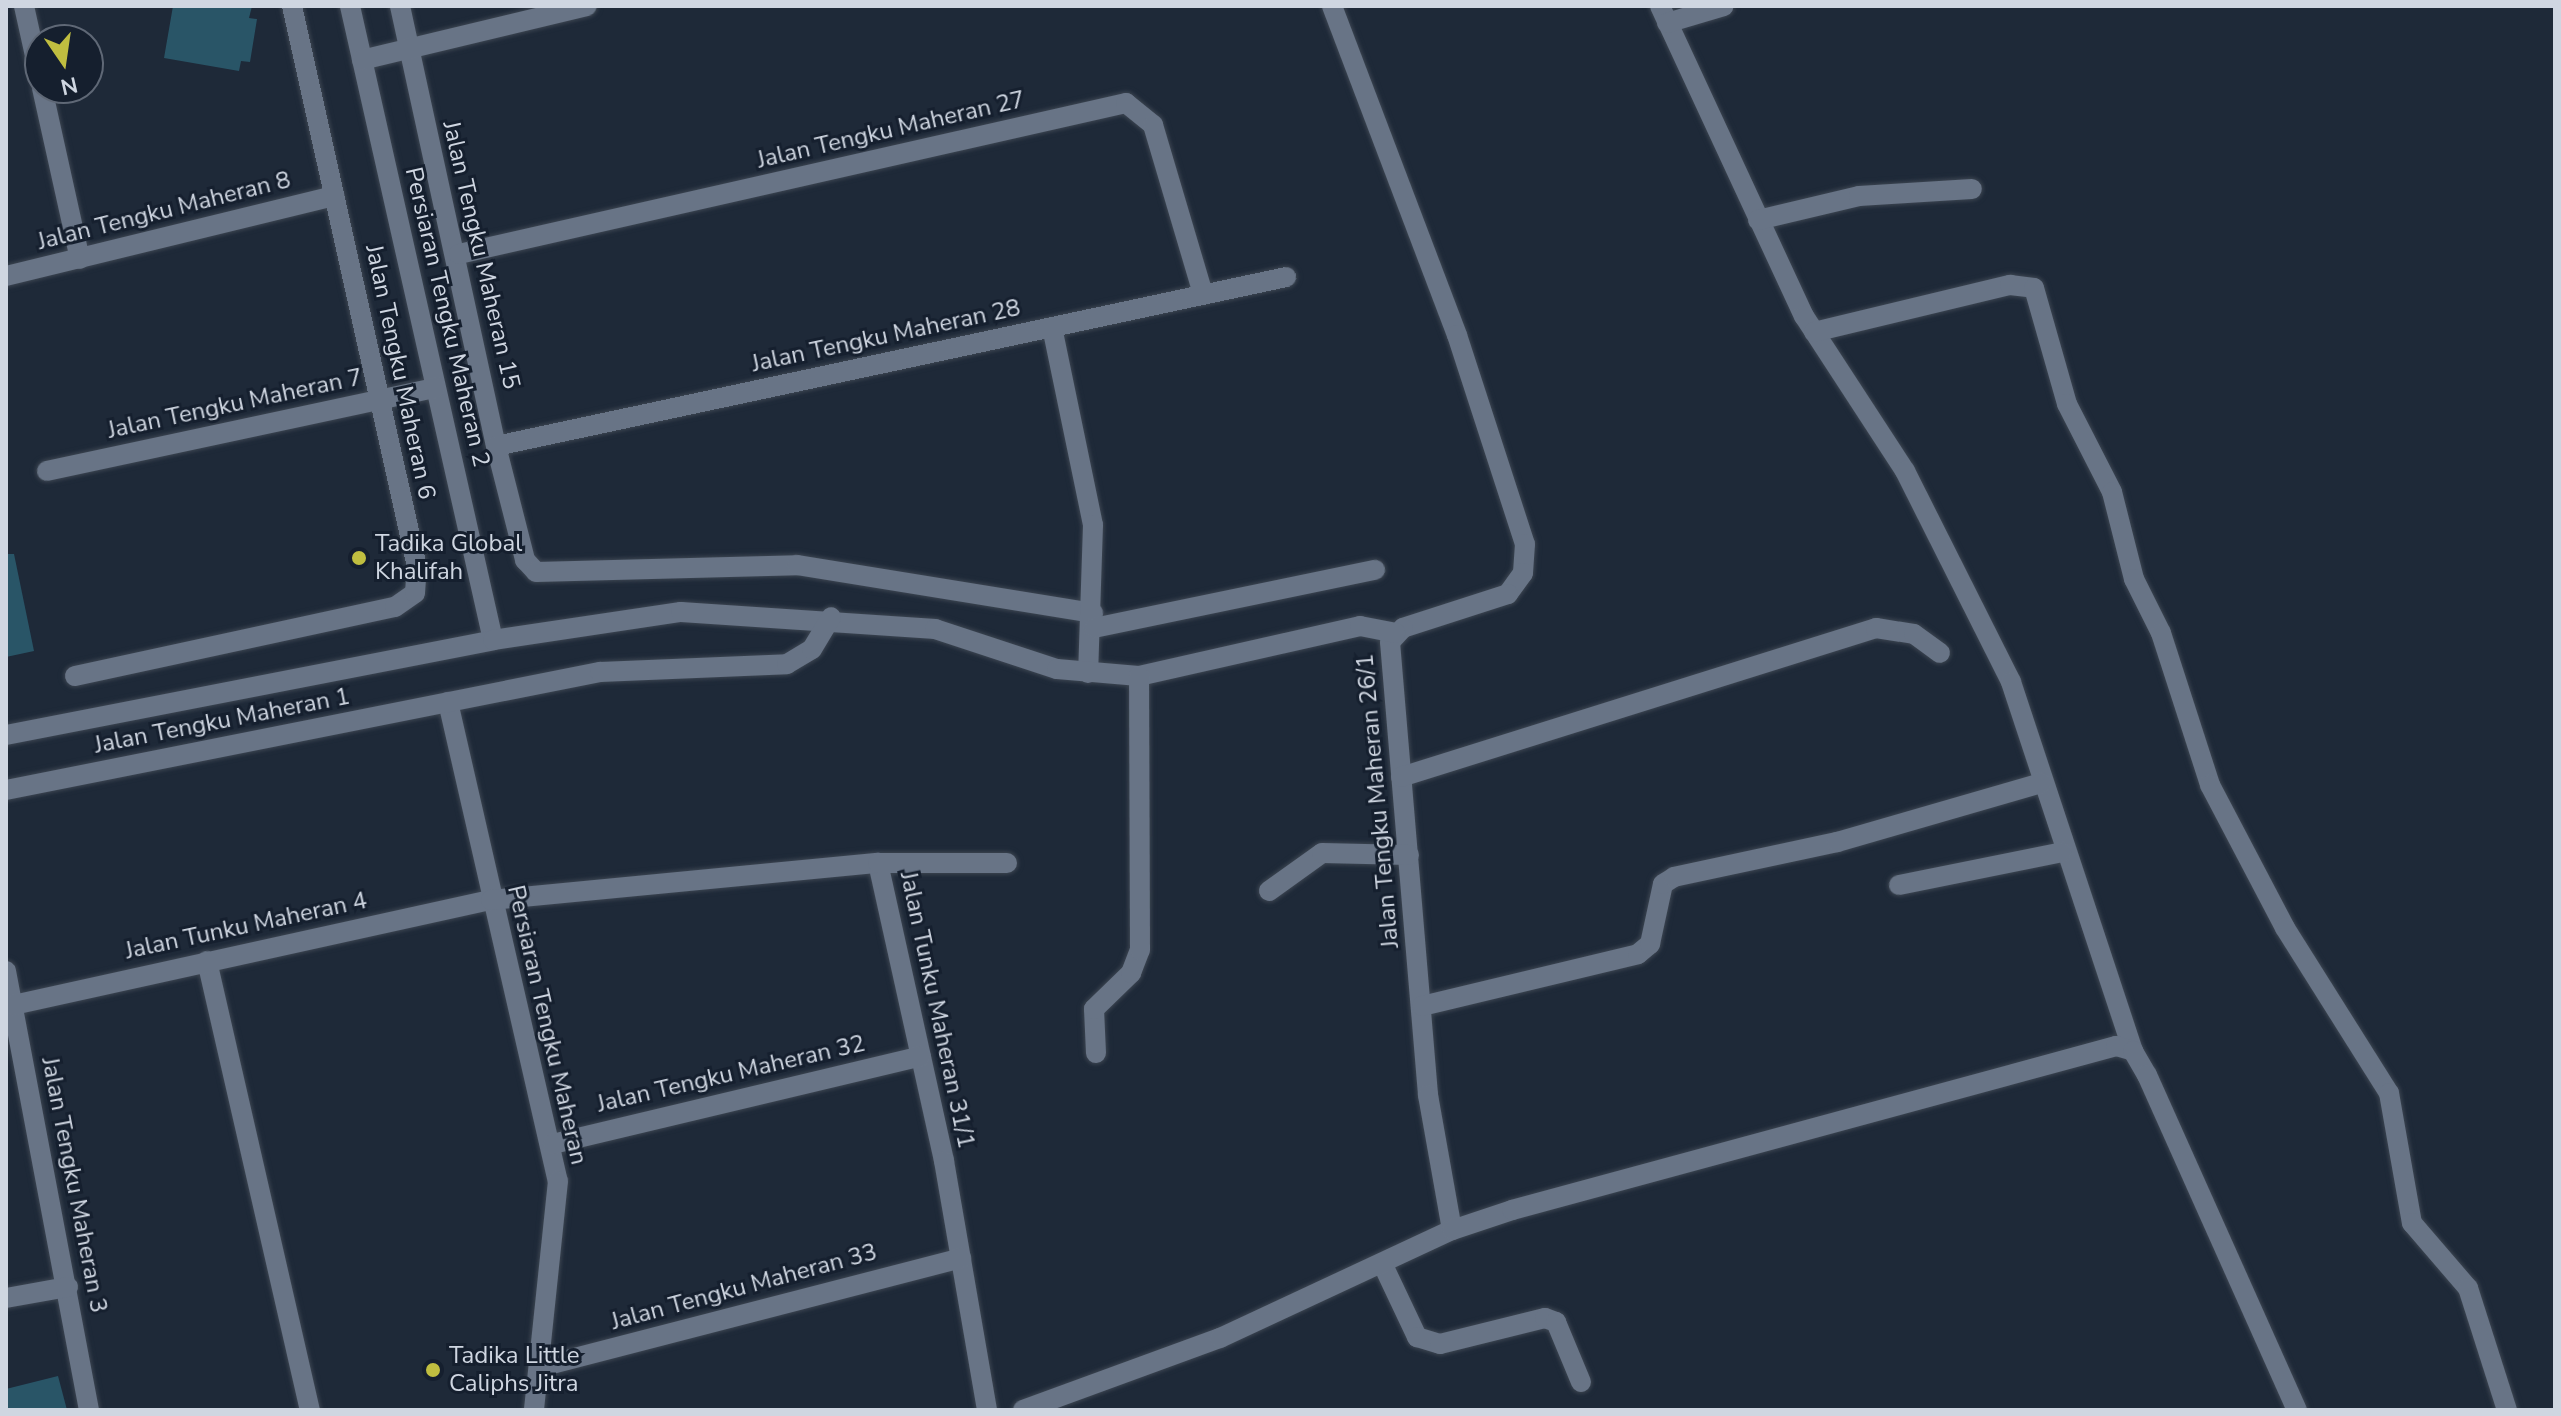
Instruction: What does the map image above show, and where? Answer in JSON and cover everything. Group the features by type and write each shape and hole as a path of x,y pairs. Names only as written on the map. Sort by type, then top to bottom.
{"street":[{"path":"6,8 17,6"},
{"name":"Jalan Tengku Maheran 6","path":"75,676 407,602 417,567 292,6"},
{"name":"Persiaran Tengku Maheran 2","path":"350,6 493,640"},
{"name":"Jalan Tengku Maheran 15","path":"400,6 459,254 496,446 525,560 536,572 567,576 692,564 797,565 1093,620"},
{"path":"362,60 409,46 587,6"},
{"name":"Jalan Tengku Maheran 26/1","path":"1332,6 1457,335 1525,544 1523,573 1508,594 1395,633 1388,656 1409,855 1428,1095 1452,1230"},
{"path":"1724,6 1663,14 1758,220 1814,332 1905,471 2022,709 2062,852 2133,1051 2297,1410"},
{"name":"Jalan Tengku Maheran 27","path":"459,254 1126,103 1153,125 1203,294"},
{"path":"46,104 80,259"},
{"path":"1758,220 1859,196 1972,189"},
{"name":"Jalan Tengku Maheran 8","path":"6,276 334,196"},
{"name":"Jalan Tengku Maheran 28","path":"496,446 1286,277"},
{"path":"1814,332 2010,285 2034,288 2067,404 2112,492 2134,579 2161,633 2210,785 2285,928 2389,1093 2412,1223 2425,1247 2468,1288 2507,1410"},
{"path":"1052,327 1093,525 1093,620 1088,673"},
{"name":"Jalan Tengku Maheran 7","path":"47,471 435,388"},
{"path":"1093,620 1375,570"},
{"path":"6,735 493,640 681,612 831,617 935,629 1020,660 1088,673 1139,676 1344,628 1395,633"},
{"name":"Jalan Tengku Maheran 1","path":"6,790 448,702 652,666 787,664 812,649 831,617"},
{"path":"1401,777 1876,628 1914,634 1940,653"},
{"path":"1096,1053 1094,1009 1131,973 1140,950 1139,676"},
{"name":"Persiaran Tengku Maheran","path":"448,702 491,900 553,1144 558,1232 534,1410"},
{"path":"1422,1006 1638,954 1650,944 1663,884 1674,877 1837,842 2042,783"},
{"path":"1899,885 2062,852"},
{"path":"1269,891 1322,853 1409,855"},
{"path":"878,863 1007,863"},
{"name":"Jalan Tunku Maheran 31/1","path":"491,900 878,863 921,1056 987,1410"},
{"name":"Jalan Tunku Maheran 4","path":"13,1005 491,900"},
{"path":"207,961 310,1410"},
{"name":"Jalan Tengku Maheran 3","path":"6,971 89,1410"},
{"path":"1023,1410 1220,1338 1383,1265 1452,1230 1933,1091 2106,1048 2133,1051"},
{"name":"Jalan Tengku Maheran 32","path":"553,1144 921,1056"},
{"name":"Jalan Tengku Maheran 33","path":"540,1367 961,1258"},
{"path":"1383,1265 1417,1337 1440,1344 1545,1318 1556,1322 1581,1382"},
{"path":"6,1298 68,1287"}],"building":[{"path":"173,6 252,6 249,18 257,19 250,62 241,61 239,71 164,58"},
{"path":"6,554 14,554 34,651 6,657"},
{"path":"58,1376 67,1410 6,1410 6,1389"}],"place":[{"name":"Tadika Global Khalifah","path":"359,558"},
{"name":"Tadika Little Caliphs Jitra","path":"433,1370"}]}
